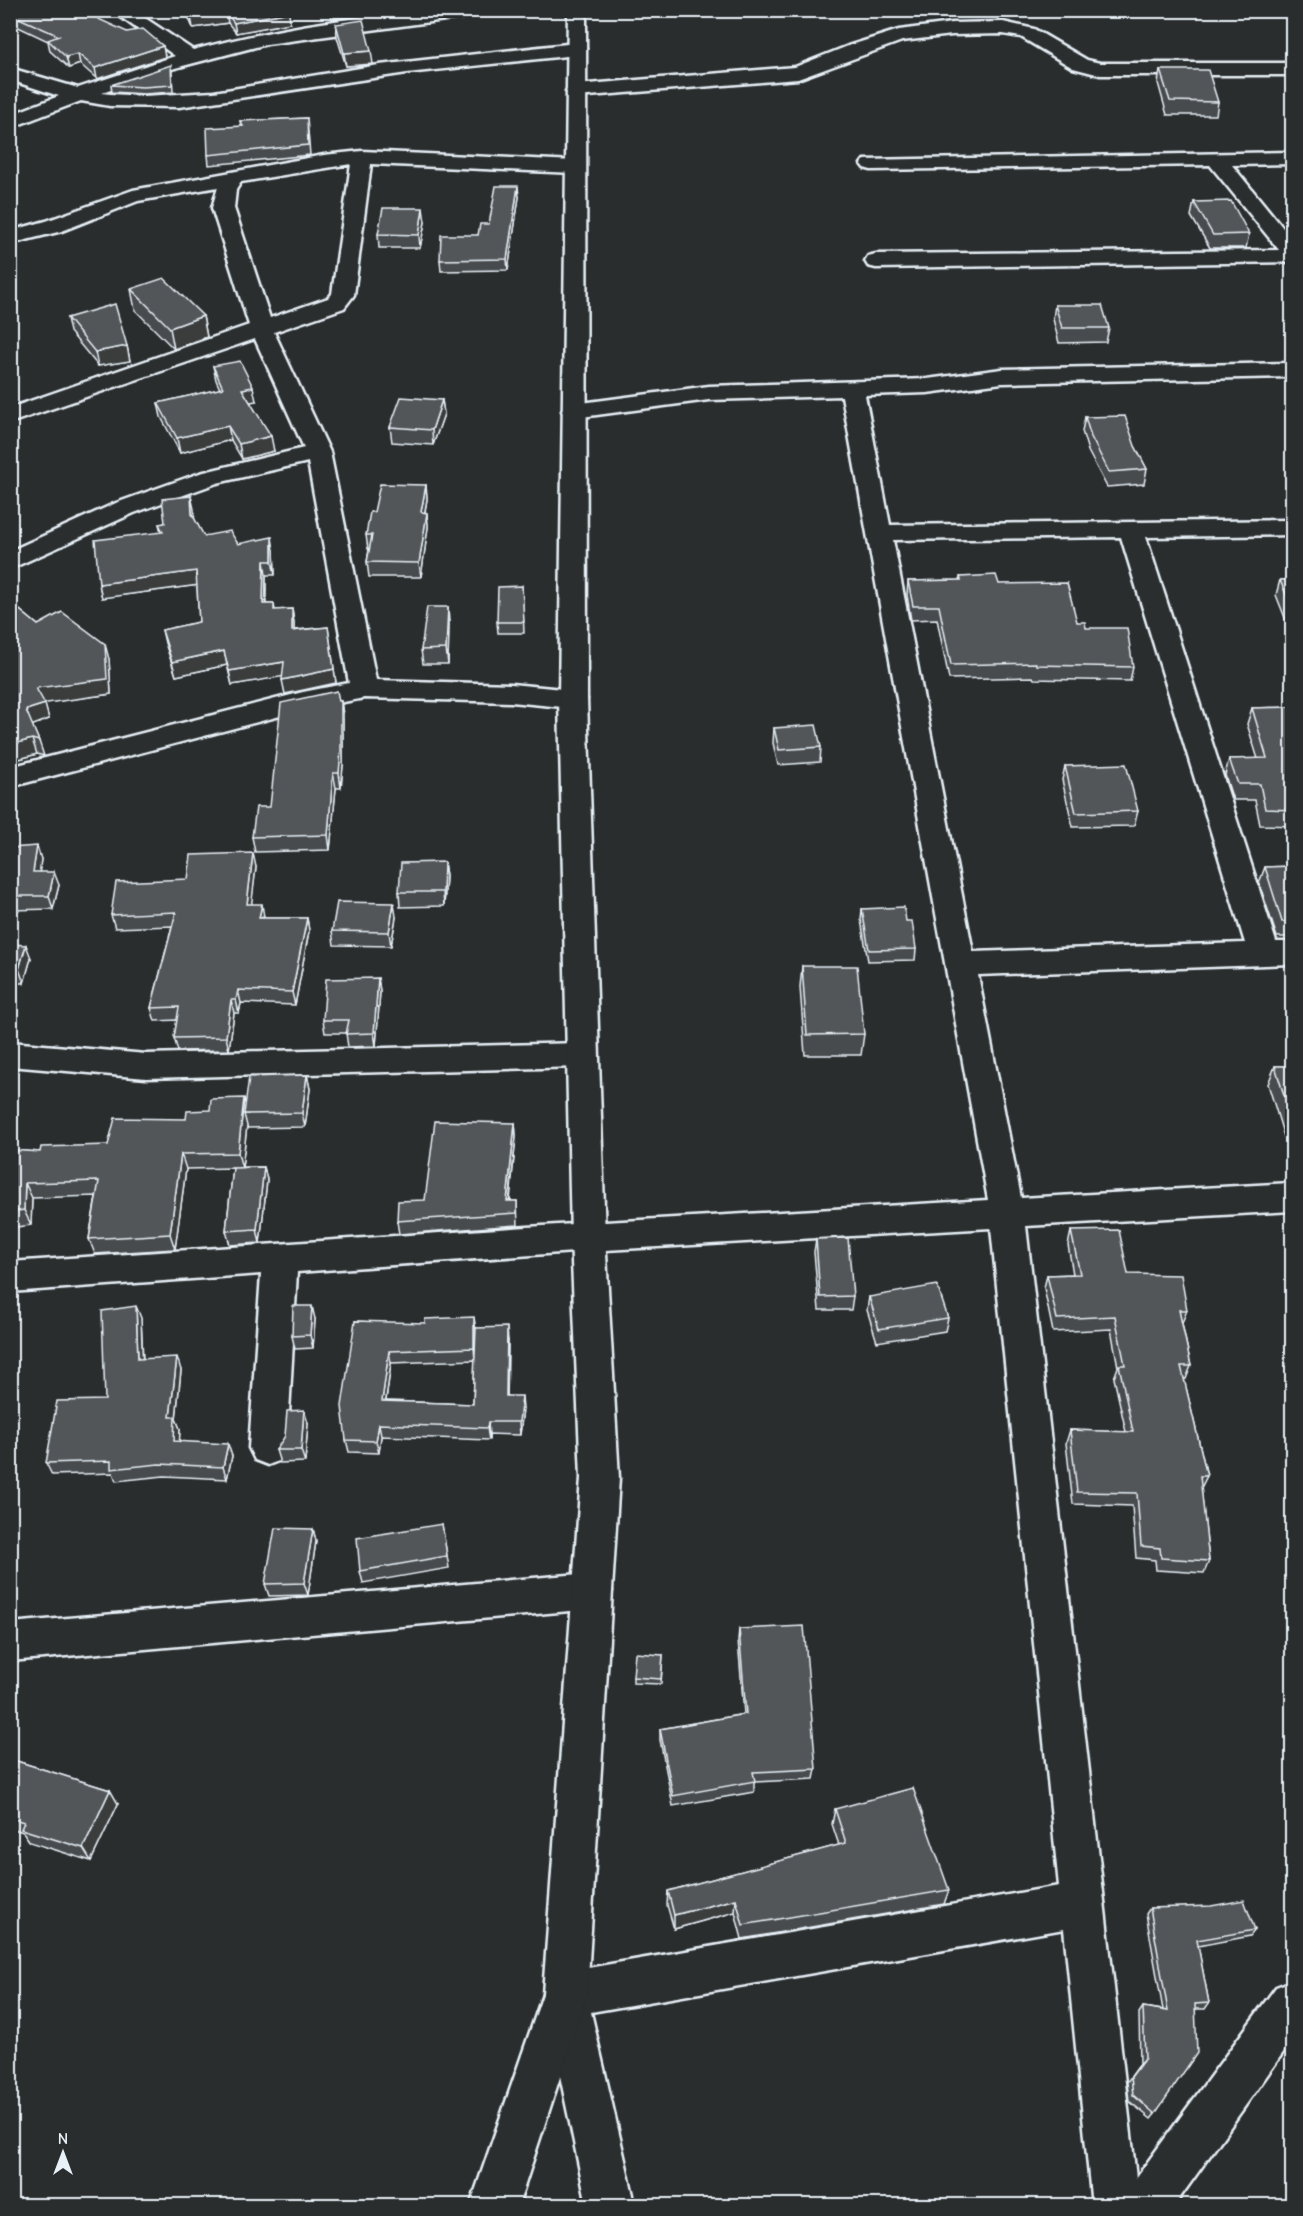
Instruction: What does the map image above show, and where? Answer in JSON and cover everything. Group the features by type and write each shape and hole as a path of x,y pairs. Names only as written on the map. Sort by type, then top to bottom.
{"street":[{"path":"120,10 190,57"},
{"path":"310,10 326,28"},
{"path":"10,122 76,95 190,57 326,28 475,10"},
{"path":"494,2205 565,1994 600,1478 588,1238 573,699 577,10"},
{"path":"576,91 798,73 855,50 899,36 952,29 1003,28 1027,33 1080,64 1100,69 1293,69"},
{"path":"10,74 76,95 117,100 160,101 247,94 423,65 576,49"},
{"path":"10,238 54,226 134,196 234,177 362,157 575,167"},
{"path":"10,416 336,303 343,294 362,157"},
{"path":"872,164 1293,158"},
{"path":"1216,159 1293,254"},
{"path":"234,177 226,190 223,208 262,330 318,452 364,689"},
{"path":"876,261 1293,254"},
{"path":"574,411 709,393 927,386 1002,376 1293,370"},
{"path":"852,388 1006,1213 1116,2205"},
{"path":"10,561 136,504 209,478 318,452"},
{"path":"879,533 1293,527"},
{"path":"960,964 1278,953 1131,530"},
{"path":"10,777 303,701 364,689 511,693 573,699"},
{"path":"10,1054 146,1066 582,1055"},
{"path":"10,1277 588,1238 1293,1197"},
{"path":"268,1448 280,1259"},
{"path":"10,1642 592,1591"},
{"path":"565,1994 1083,1904"},
{"path":"565,1994 609,2195 609,2205"},
{"path":"1145,2205 1293,2003"}],"building":[{"path":"10,10 79,10 127,32 143,29 163,46 95,68 78,54 66,57 48,40 59,36 10,14"},
{"path":"188,10 288,10 289,12 234,23 226,12 191,17"},
{"path":"331,10 347,10 331,13"},
{"path":"363,20 371,51 344,53 336,24"},
{"path":"171,65 172,85 143,87 111,85"},
{"path":"1160,70 1208,70 1218,102 1170,101"},
{"path":"307,118 308,145 208,155 207,128 243,126 240,121"},
{"path":"496,186 518,186 507,259 440,260 441,235 478,235 480,224 489,224"},
{"path":"1231,201 1249,234 1213,235 1194,202"},
{"path":"383,208 423,208 419,235 378,234"},
{"path":"164,278 203,316 170,328 131,289"},
{"path":"115,304 127,346 95,352 67,318"},
{"path":"1055,305 1102,305 1109,328 1062,328"},
{"path":"240,361 253,387 242,389 271,436 239,444 228,426 177,438 158,403 223,388 213,366"},
{"path":"401,397 442,400 432,430 390,427"},
{"path":"1125,416 1135,446 1147,469 1109,472 1091,437 1085,417"},
{"path":"380,484 426,485 421,512 427,513 419,563 367,562 372,535 366,535 370,512 374,512"},
{"path":"191,496 192,514 204,536 230,531 238,544 272,537 272,561 264,561 263,604 274,604 274,610 292,609 292,631 328,627 334,669 282,680 284,662 229,671 224,651 172,662 162,630 199,622 196,571 99,584 95,540 163,532 159,524 165,523 162,499"},
{"path":"996,575 999,584 1067,583 1077,622 1085,622 1086,628 1127,628 1133,667 1036,665 1036,663 951,665 939,606 913,606 908,581 961,580 960,577"},
{"path":"1280,580 1293,580 1293,611"},
{"path":"522,586 524,622 497,622 498,587"},
{"path":"10,602 38,625 62,612 105,644 107,679 36,688 45,704 26,710 39,741 32,739 10,745"},
{"path":"427,607 448,607 446,649 421,650"},
{"path":"337,691 339,701 341,701 341,751 339,773 333,773 328,835 252,837 256,807 270,807 281,703"},
{"path":"1293,707 1293,810 1265,809 1260,784 1238,784 1229,759 1267,758 1252,708"},
{"path":"816,725 821,747 779,750 774,728"},
{"path":"1126,764 1138,811 1076,813 1065,766"},
{"path":"37,846 33,872 54,872 49,896 10,896 10,848"},
{"path":"253,853 247,904 262,904 259,918 307,918 292,992 238,990 236,1000 231,1000 226,1037 174,1038 179,1007 151,1008 176,912 111,915 116,882 188,879 191,855"},
{"path":"444,862 443,892 399,892 401,863"},
{"path":"1293,866 1293,921 1282,922 1265,867"},
{"path":"337,902 394,903 389,932 332,931"},
{"path":"904,907 906,921 912,921 916,949 869,950 862,909"},
{"path":"10,944 26,945 19,969 13,969 10,976"},
{"path":"802,966 857,966 864,1034 807,1035"},
{"path":"378,978 374,1033 346,1034 349,1020 323,1020 326,979"},
{"path":"1275,1066 1293,1066 1293,1125"},
{"path":"307,1075 302,1113 244,1114 249,1077"},
{"path":"244,1098 238,1153 181,1154 170,1234 89,1239 99,1181 25,1183 24,1210 10,1212 10,1150 40,1152 41,1147 108,1145 115,1118 186,1119 187,1111 210,1110 211,1099"},
{"path":"435,1121 515,1123 507,1201 517,1201 517,1213 397,1221 398,1201 425,1200"},
{"path":"264,1167 257,1229 226,1231 233,1168"},
{"path":"1119,1230 1128,1274 1181,1275 1187,1310 1179,1310 1191,1366 1181,1366 1207,1476 1200,1476 1209,1561 1161,1558 1160,1548 1141,1546 1137,1493 1077,1492 1070,1430 1133,1432 1119,1365 1125,1365 1115,1316 1057,1319 1047,1275 1080,1274 1071,1231"},
{"path":"848,1238 853,1296 820,1297 816,1239"},
{"path":"937,1285 948,1318 879,1329 869,1297"},
{"path":"136,1306 138,1359 177,1357 170,1417 175,1417 174,1441 228,1444 223,1467 159,1464 111,1469 111,1461 46,1463 57,1401 105,1400 102,1311"},
{"path":"293,1306 312,1306 310,1335 292,1336"},
{"path":"474,1317 474,1348 389,1351 382,1401 473,1404 476,1328 507,1327 506,1396 522,1396 519,1422 488,1422 487,1428 379,1424 376,1441 346,1440 342,1406 355,1321 425,1323 425,1319"},
{"path":"304,1410 301,1450 276,1450 285,1436 287,1411"},
{"path":"442,1524 447,1556 360,1571 357,1538"},
{"path":"275,1528 313,1529 304,1583 265,1584"},
{"path":"804,1626 816,1769 753,1772 755,1781 673,1796 660,1729 746,1714 739,1629"},
{"path":"635,1653 663,1655 661,1679 633,1677"},
{"path":"10,1759 110,1790 83,1848 21,1829 24,1822 10,1818"},
{"path":"913,1788 949,1890 743,1925 736,1899 674,1915 668,1891 846,1843 835,1809"},
{"path":"1244,1900 1255,1930 1197,1940 1209,2003 1195,2004 1197,2053 1155,2114 1133,2095 1131,2077 1145,2058 1143,2007 1168,2011 1150,1908 1211,1906"}]}
